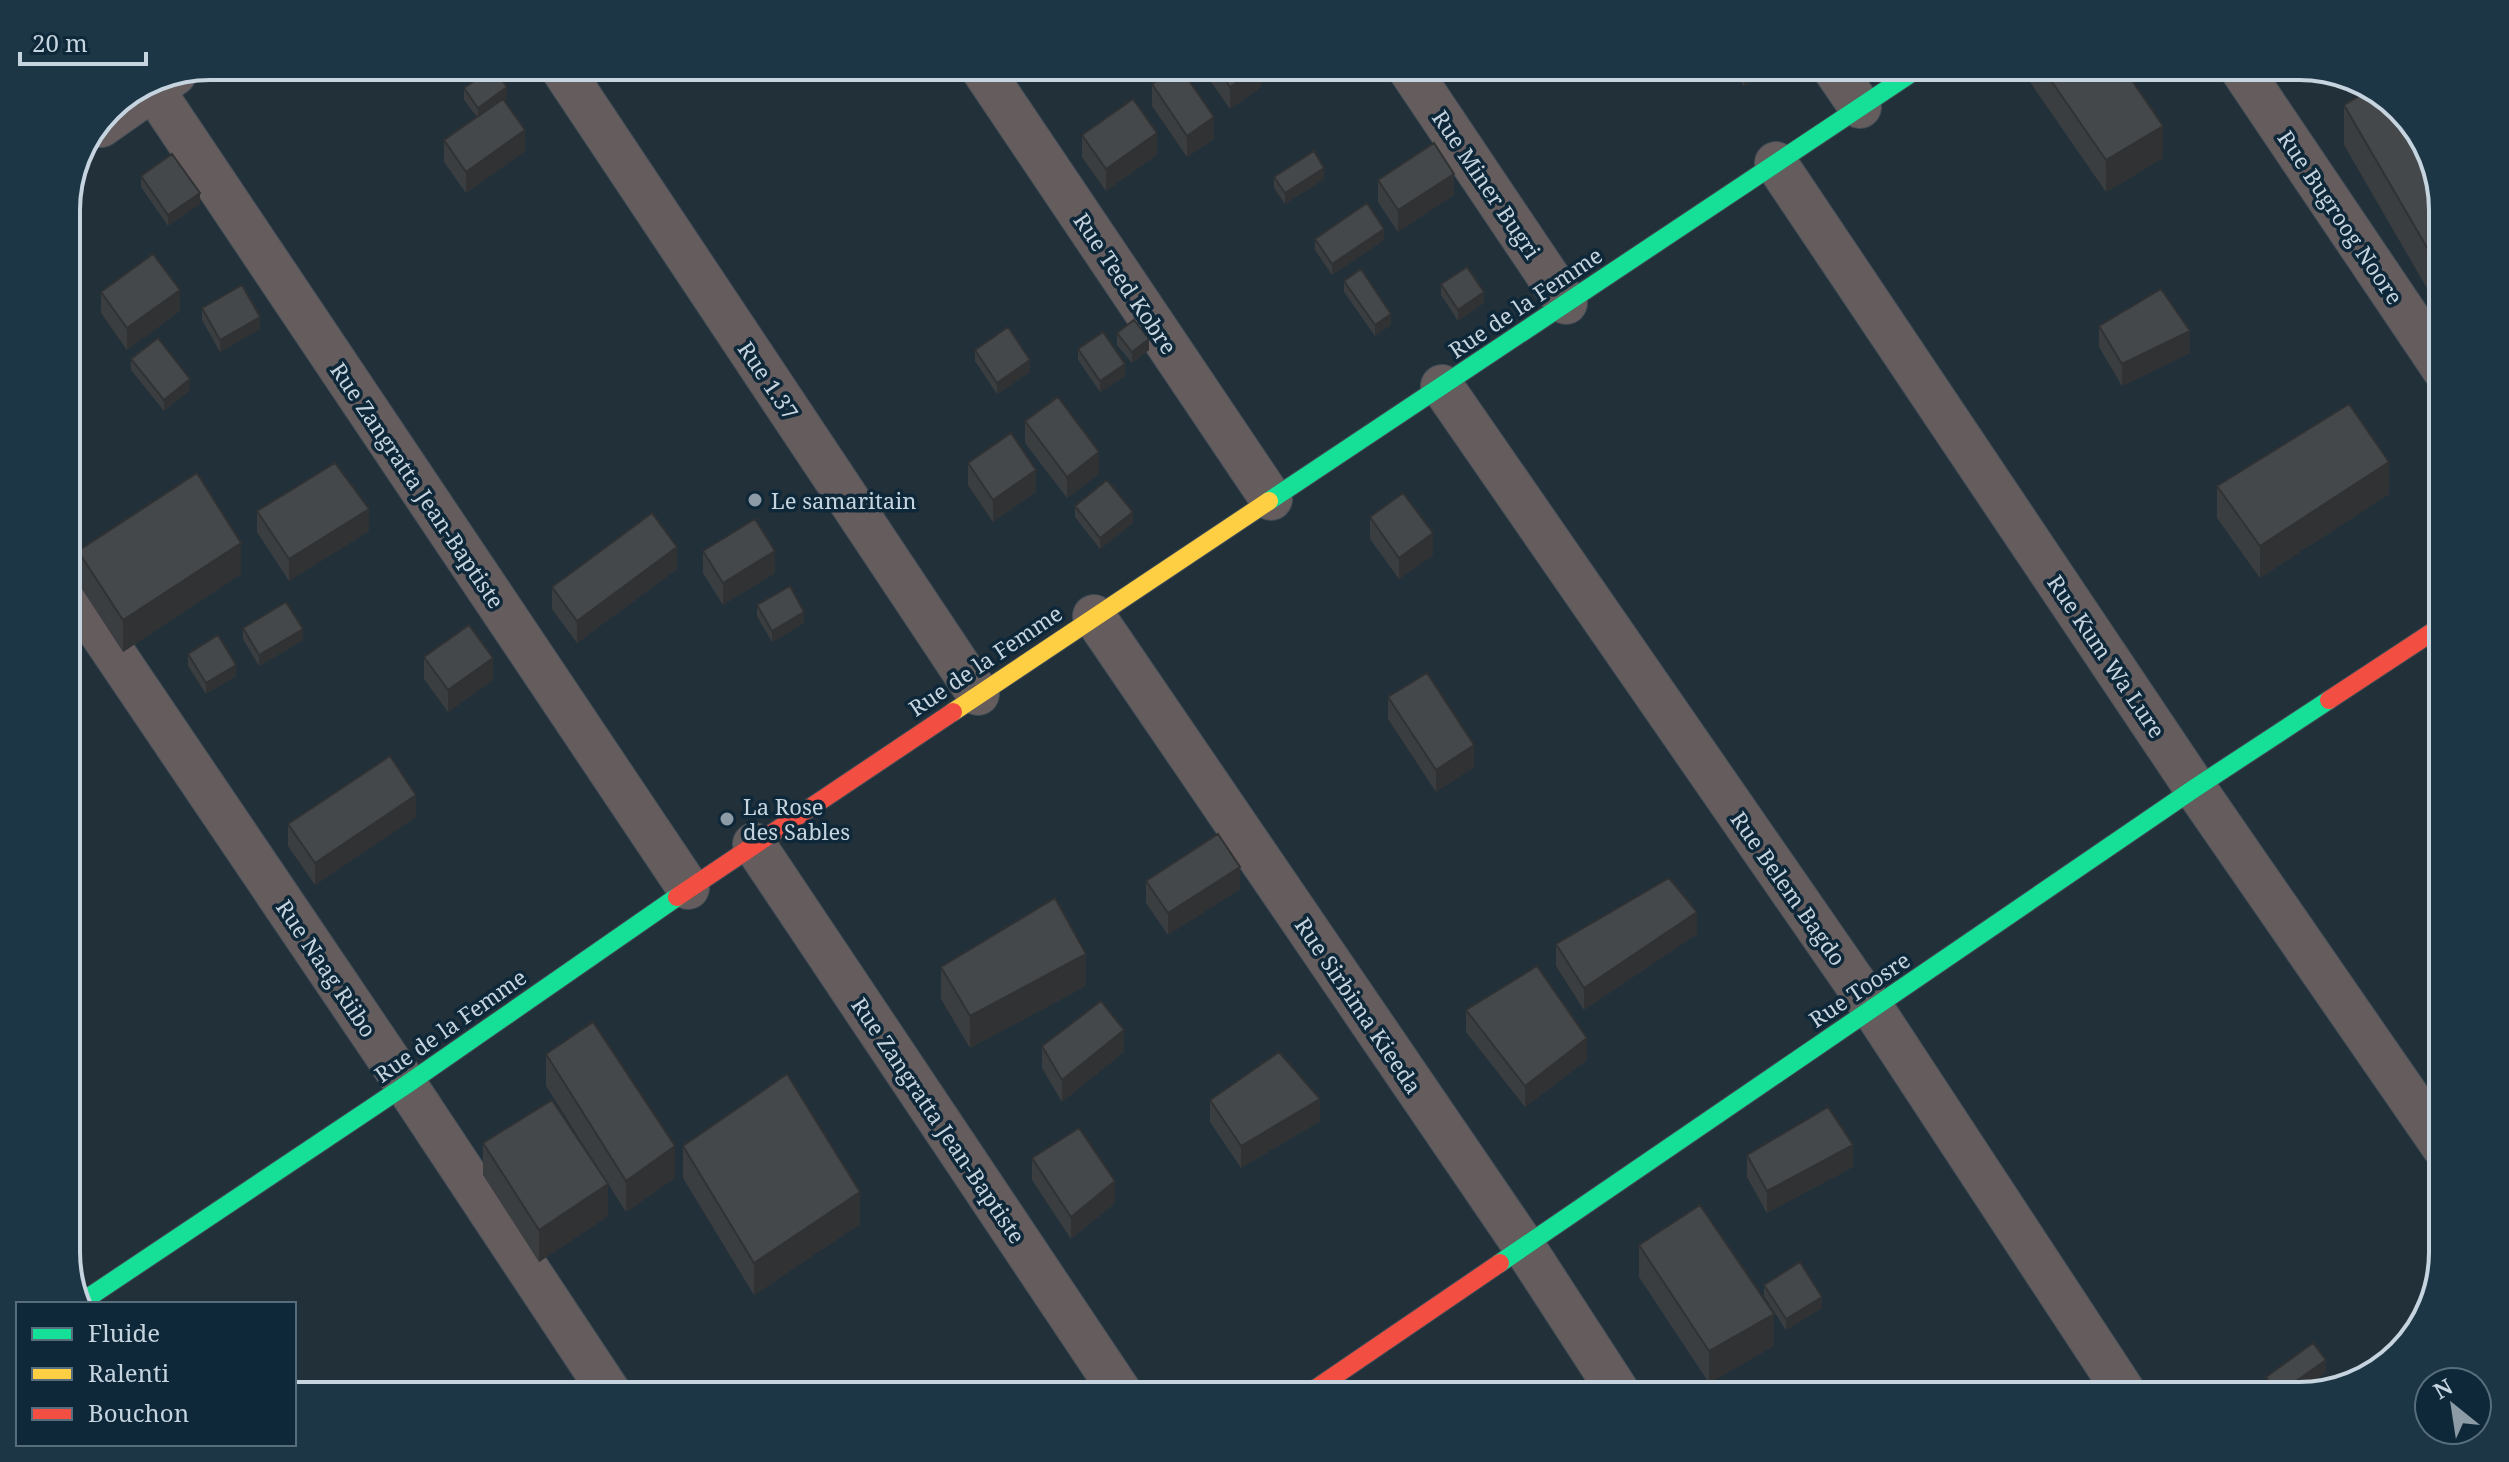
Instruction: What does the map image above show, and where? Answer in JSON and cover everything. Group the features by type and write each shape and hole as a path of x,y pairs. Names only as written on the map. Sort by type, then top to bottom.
{"street":[{"name":"Rue 1.37","path":"569,80 978,694"},
{"name":"Rue Teed Kobre","path":"989,80 1271,499"},
{"name":"Rue Miner Bugri","path":"1416,80 1566,303"},
{"path":"1842,80 1860,107"},
{"name":"Rue de la Femme","path":"88,1297 406,1085 688,888 1901,80"},
{"name":"Rue Bugroog Noore","path":"2248,80 2429,348"},
{"name":"Rue Zangratta Jean-Baptiste","path":"165,89 688,888"},
{"name":"Rue Kum Wa Lure","path":"1776,163 2195,788 2429,1127"},
{"name":"Rue Belem Bagdo","path":"1442,386 1873,1009 2118,1382"},
{"name":"Rue Naag Riibo","path":"80,603 603,1382"},
{"name":"Rue Sirbima Kieeda","path":"1094,616 1523,1245 1612,1382"},
{"name":"Rue Toosre","path":"1325,1382 2195,788 2429,634"},
{"name":"Rue Zangratta Jean-Baptiste","path":"754,844 1114,1382"}],"building":[{"path":"476,80 502,80 507,87 478,108 464,88"},
{"path":"1158,80 1189,80 1214,117 1187,136 1152,84"},
{"path":"1225,80 1240,80 1230,87"},
{"path":"2051,80 2132,80 2163,126 2106,160"},
{"path":"2360,95 2364,97 2397,124 2416,153 2429,202 2429,251 2344,105"},
{"path":"503,99 525,130 466,172 444,140"},
{"path":"1133,99 1157,133 1106,169 1082,135"},
{"path":"1434,143 1454,174 1398,210 1378,180"},
{"path":"1314,151 1324,168 1285,193 1274,177"},
{"path":"172,154 200,193 168,215 141,176"},
{"path":"1367,203 1384,229 1332,264 1315,239"},
{"path":"153,254 180,290 127,328 101,292"},
{"path":"1467,267 1484,292 1458,310 1441,284"},
{"path":"1361,269 1391,314 1375,325 1344,281"},
{"path":"242,285 260,317 220,340 202,308"},
{"path":"2161,289 2190,331 2122,364 2099,326"},
{"path":"1134,320 1149,339 1132,352 1117,333"},
{"path":"1008,327 1030,360 997,383 975,350"},
{"path":"1103,332 1125,364 1100,381 1078,349"},
{"path":"158,338 190,379 164,400 131,359"},
{"path":"1058,397 1099,452 1067,477 1025,421"},
{"path":"2349,404 2389,462 2260,546 2217,486"},
{"path":"1011,433 1036,470 993,500 968,463"},
{"path":"335,463 369,509 289,559 257,511"},
{"path":"197,473 241,543 123,620 80,550"},
{"path":"1107,480 1133,512 1100,538 1075,506"},
{"path":"1403,493 1433,533 1399,558 1370,517"},
{"path":"652,513 677,547 577,621 552,587"},
{"path":"755,519 775,551 723,583 703,551"},
{"path":"790,586 804,612 772,631 757,605"},
{"path":"286,602 303,629 259,655 243,628"},
{"path":"469,625 493,658 448,690 424,657"},
{"path":"218,635 236,665 206,683 188,654"},
{"path":"1427,673 1474,745 1436,770 1388,697"},
{"path":"390,756 416,795 315,863 288,824"},
{"path":"1218,834 1240,867 1168,913 1146,881"},
{"path":"1669,878 1697,912 1584,988 1556,944"},
{"path":"1055,898 1086,954 970,1016 941,967"},
{"path":"1537,966 1587,1038 1525,1086 1466,1010"},
{"path":"1101,1001 1124,1030 1062,1080 1042,1046"},
{"path":"593,1022 675,1146 626,1181 546,1054"},
{"path":"1279,1052 1320,1099 1241,1146 1210,1100"},
{"path":"787,1074 860,1192 754,1263 683,1146"},
{"path":"552,1100 608,1184 539,1230 483,1143"},
{"path":"1828,1107 1853,1145 1767,1191 1747,1155"},
{"path":"1079,1128 1115,1181 1071,1217 1032,1158"},
{"path":"1700,1205 1774,1314 1709,1351 1639,1245"},
{"path":"1800,1262 1822,1297 1786,1319 1764,1285"},
{"path":"2313,1343 2326,1360 2295,1382 2270,1382 2266,1377"}],"traffic: fast":[{"path":"1269,501 1901,80"},
{"path":"1500,1263 2195,788 2329,700"},
{"path":"88,1297 406,1085 677,897"}],"traffic: slow":[{"path":"953,712 1269,501"}],"traffic: jam":[{"path":"2329,700 2429,634"},
{"path":"677,897 953,712"},
{"path":"1326,1382 1500,1263"}],"place":[{"name":"Le samaritain","path":"755,500"},
{"name":"La Rose des Sables","path":"727,819"}]}
